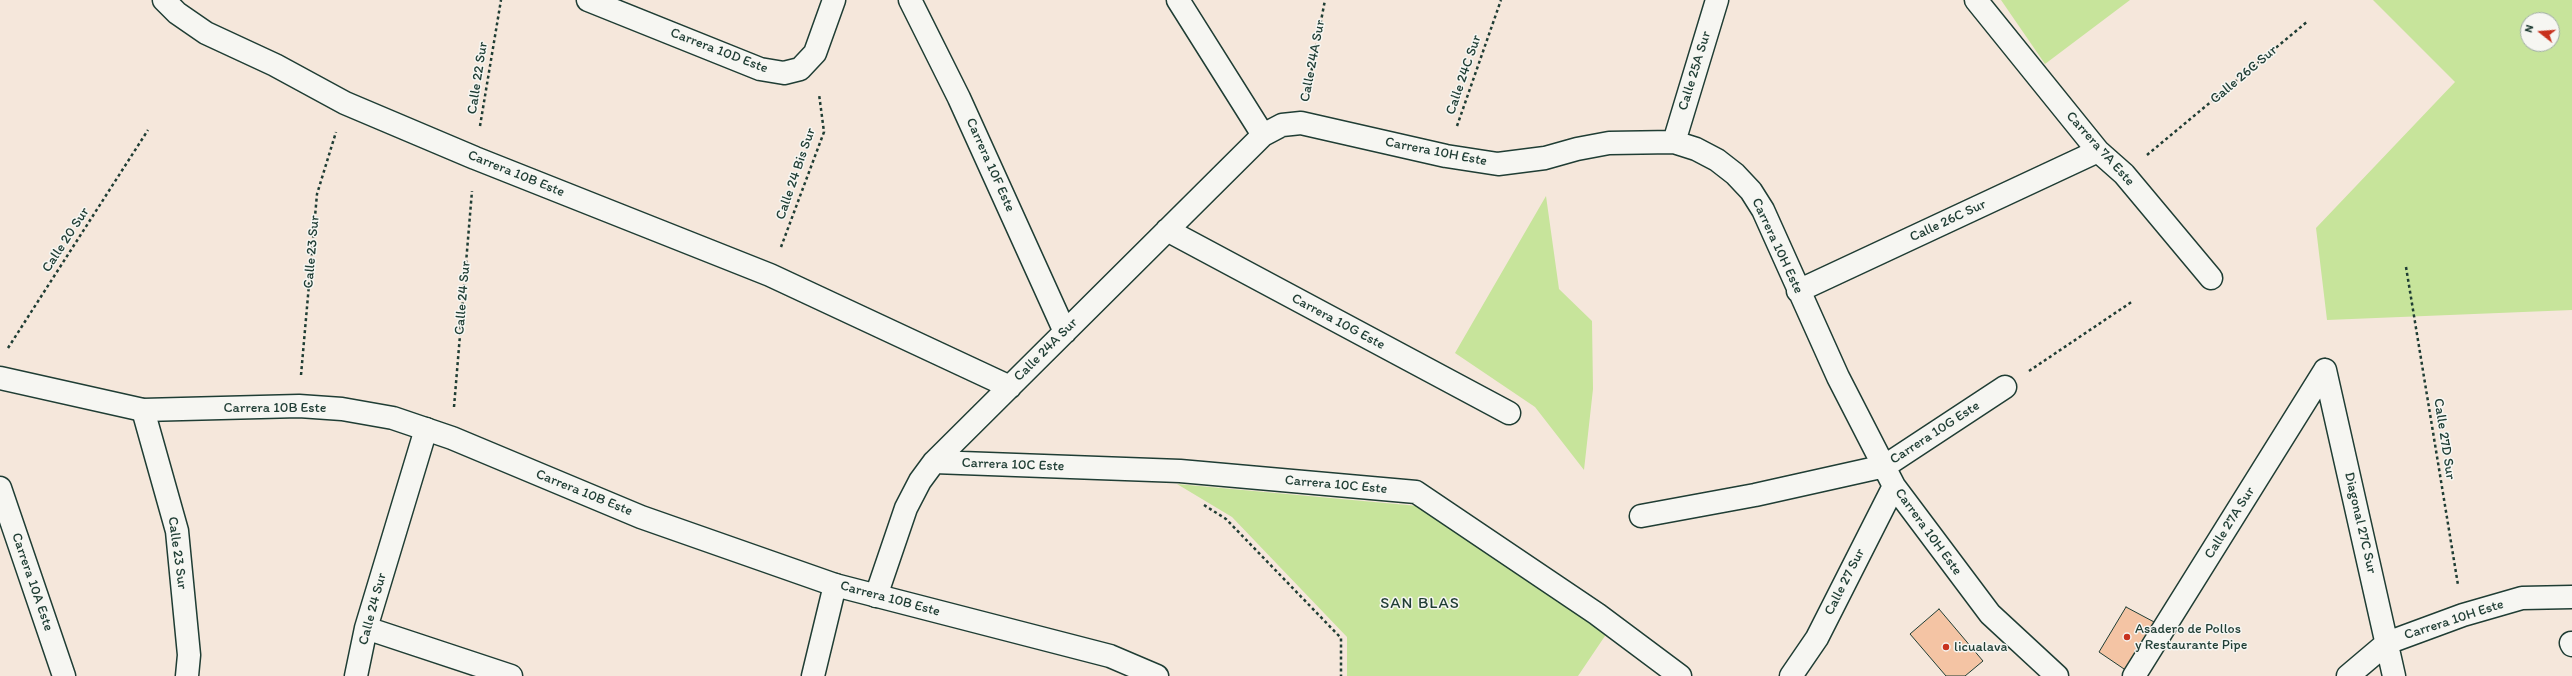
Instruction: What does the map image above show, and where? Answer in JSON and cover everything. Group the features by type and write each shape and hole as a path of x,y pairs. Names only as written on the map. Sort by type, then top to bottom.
{"street":[{"name":"Carrera 10B Este","path":"164,0 176,13 206,33 275,65 345,103 475,158 770,275 1010,387"},
{"name":"Carrera 10D Este","path":"588,0 760,69 784,73 800,69 815,54 834,0"},
{"name":"Carrera 10F Este","path":"910,0 959,98 1065,332"},
{"path":"1178,0 1263,136"},
{"name":"Calle 25A Sur","path":"1674,142 1716,0"},
{"name":"Carrera 7A Este","path":"1976,0 2098,151 2124,174 2211,278"},
{"name":"Carrera 10H Este","path":"1263,136 1282,125 1301,123 1446,156 1498,164 1522,163 1609,143 1674,142 1696,149 1717,160 1735,174 1750,191 1763,210 1798,291 1838,377 1894,486 1990,614 2057,676"},
{"name":"Calle 24A Sur","path":"876,596 906,508 920,481 934,462 1263,136"},
{"name":"Calle 26C Sur","path":"1798,291 2098,151"},
{"name":"Carrera 10G Este","path":"1167,230 1509,413"},
{"name":"Diagonal 27C Sur","path":"2325,370 2394,676"},
{"name":"Calle 27A Sur","path":"2134,676 2325,370"},
{"name":"Carrera 10B Este","path":"0,378 143,410 298,406 357,411 393,418 452,438 641,517 835,585 1110,656 1150,674"},
{"name":"Carrera 10G Este","path":"1641,516 1755,495 1885,466 2005,387"},
{"name":"Calle 23 Sur","path":"143,410 177,531 189,655 187,676"},
{"name":"Calle 24 Sur","path":"356,676 366,628 426,428"},
{"name":"Carrera 10C Este","path":"934,462 1180,471 1416,492 1597,614 1680,676"},
{"name":"Calle 27 Sur","path":"1791,676 1817,638 1894,486"},
{"name":"Carrera 10A Este","path":"0,488 64,676"},
{"path":"813,676 835,585"},
{"name":"Carrera 10H Este","path":"2348,676 2387,643 2463,615 2522,598 2572,597"},
{"path":"366,628 511,676"}],"path":[{"name":"Calle 22 Sur","path":"475,158 501,0"},
{"name":"Calle 24A Sur","path":"1301,123 1325,0"},
{"name":"Calle 24C Sur","path":"1446,156 1501,0"},
{"name":"Calle 26C Sur","path":"2124,174 2308,21"},
{"name":"Calle 24 Bis Sur","path":"770,275 824,132 815,54"},
{"name":"Calle 23 Sur","path":"298,406 317,194 345,103"},
{"name":"Calle 20 Sur","path":"4,354 148,130"},
{"name":"Calle 24 Sur","path":"452,438 475,158"},
{"name":"Calle 27D Sur","path":"2406,267 2463,615"},
{"path":"2005,387 2133,301"},
{"path":"1202,504 1226,519 1341,638 1341,676"}],"green space":[{"path":"2001,0 2130,0 2045,64"},
{"path":"2373,0 2572,0 2572,310 2327,320 2316,228 2455,82"},
{"path":"1546,196 1559,289 1592,321 1593,389 1584,470 1535,407 1455,353"},
{"path":"1177,484 1429,507 1609,630 1578,676 1347,676 1347,637 1232,517"}],"building":[{"name":"Asadero de Pollos y Restaurante Pipe","path":"2126,607 2156,623 2127,671 2099,652"},
{"name":"licualava","path":"1939,609 1983,661 1965,676 1946,676 1910,634"}],"place":[{"name":"Asadero de Pollos y Restaurante Pipe","path":"2127,637"},
{"name":"licualava","path":"1946,647"}],"district":[{"name":"SAN BLAS","path":"1420,604"}]}
